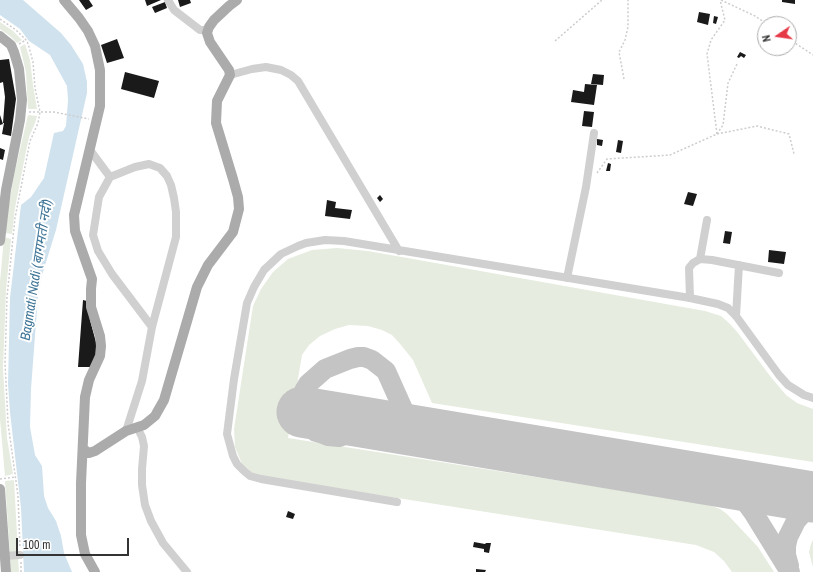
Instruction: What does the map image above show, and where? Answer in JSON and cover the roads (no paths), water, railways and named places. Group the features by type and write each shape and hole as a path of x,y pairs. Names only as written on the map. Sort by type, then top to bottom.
{"main road":[{"path":"64,0 88,31 95,46 101,86 100,106 74,215 75,231 92,279 91,307 100,336 101,346 100,356 85,393 83,449 81,535 85,554 95,572"},
{"path":"83,449 89,453 95,451 126,430 144,425 155,416 164,400 197,287 208,265 233,232 237,221 239,209 238,197 216,123 217,101 230,75 229,70 210,42 207,30 214,20 237,0"},
{"path":"0,36 11,45 17,59 21,80 21,111 2,213 0,241"},
{"path":"0,488 3,550 6,572"}],"street":[{"path":"168,0 174,10 200,30 207,30"},
{"path":"230,75 266,67 281,70 291,75 298,81 399,251"},
{"path":"567,278 586,187 594,133"},
{"path":"90,150 110,177"},
{"path":"126,430 142,381 152,327 176,237 176,212 171,185 167,176 160,168 149,164 135,167 110,177 99,196 93,235 98,251 112,274 152,327"},
{"path":"700,259 707,220"},
{"path":"397,502 310,488 250,476 237,464 232,456 227,434 234,378 247,303 264,270 281,254 288,250 313,242 344,241 690,298 718,304 728,308 736,316 788,385 800,393 813,398"},
{"path":"690,298 689,268 693,263 700,259 779,273"},
{"path":"736,316 739,265"},
{"path":"137,427 142,436 144,446 142,478 145,505 151,521 163,543 187,572"},
{"path":"3,550 20,555"}],"water":[{"name":"Bagmati Nadi (बागमती नदी)","path":"0,0 23,0 61,33 71,45 83,64 87,82 87,93 56,230 42,275 38,296 31,389 30,427 35,455 42,466 44,496 48,508 56,521 61,536 64,553 72,572 24,572 21,508 8,384 10,298 21,205 31,197 44,178 54,133 63,131 66,126 68,100 67,86 50,55 29,41 20,29 0,15"}]}
